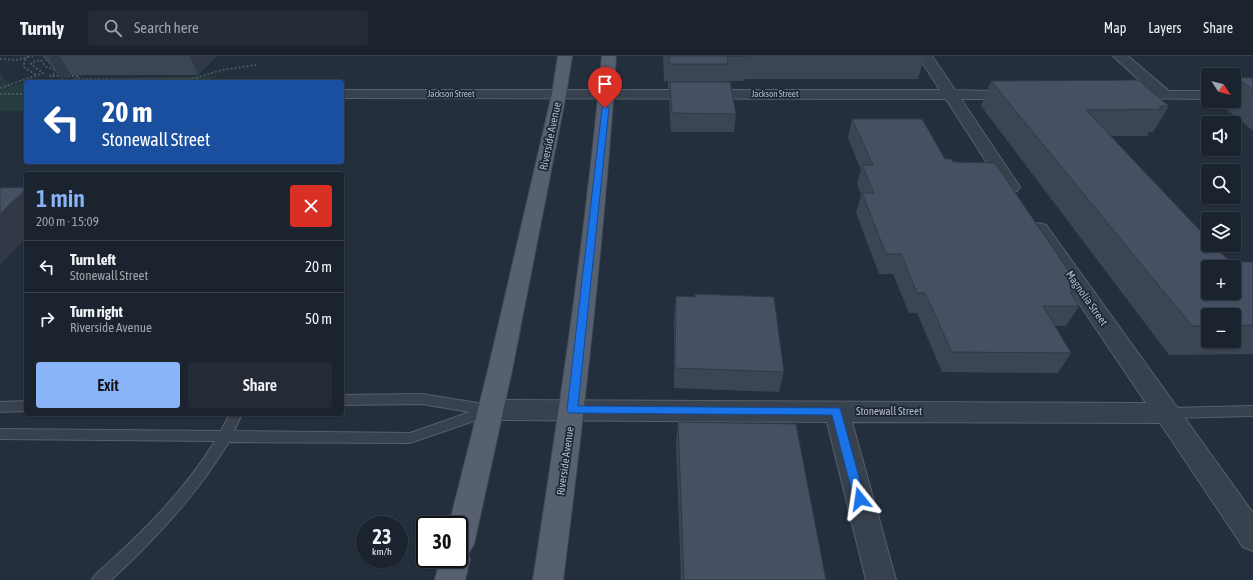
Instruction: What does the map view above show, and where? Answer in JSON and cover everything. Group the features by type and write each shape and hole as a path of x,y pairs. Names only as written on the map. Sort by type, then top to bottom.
{"main road":[{"name":"Riverside Avenue","path":"466,516 491,410 559,94 565,56"},
{"name":"Riverside Avenue","path":"548,580 572,410 607,94 609,56"},
{"path":"450,580 453,568"}],"street":[{"name":"Magnolia Street","path":"925,56 1025,208 1253,537"},
{"path":"1120,56 1165,95"},
{"name":"Jackson Street","path":"344,94 1026,95"},
{"path":"1111,95 1201,95"},
{"name":"Stonewall Street","path":"491,410 1167,412"},
{"path":"837,411 881,580"}],"lane":[{"path":"344,400 422,399 491,410"},
{"path":"0,407 24,406"},
{"path":"0,434 410,438 491,410"},
{"path":"1167,412 1253,411"},
{"path":"100,580 132,552 185,495 227,436 235,416"}],"path":[{"path":"28,56 24,63 25,68 37,75"},
{"path":"0,59 26,59 33,56"},
{"path":"24,94 0,93 2,89 0,88 43,73 31,64 32,62 41,60 46,67 59,71 50,76 59,76"},
{"path":"84,72 75,79 192,79 222,70 256,65"},
{"path":"68,76 79,76"}],"green space":[{"path":"0,70 3,78 12,86 24,82 24,111 0,111"},
{"path":"218,76 208,80 66,80"}],"building":[{"path":"669,56 727,56 728,64 670,64"},
{"path":"1241,77 1253,78 1253,90 1241,81"},
{"path":"1138,80 1169,106 1159,106 1163,109 1086,110 1201,232 1201,252 1221,252 1228,260 1201,260 1201,300 1241,300 1241,262 1253,262 1253,325 1241,326 1241,308 1201,308 1201,326 1192,326 991,81"},
{"path":"670,82 730,82 736,114 672,113"},
{"path":"852,119 922,119 945,159 951,159 953,162 995,163 1083,292 1070,292 1079,306 1043,306 1071,353 952,352 925,293 917,293 901,254 886,254 862,193 874,193 862,165 873,165"},
{"path":"24,187 24,191 0,214 0,188"},
{"path":"695,294 774,297 784,372 675,368 676,296 695,297"},
{"path":"678,422 796,424 826,580 684,580"}],"route":[{"path":"605,108 572,410 837,411 860,499"}]}
